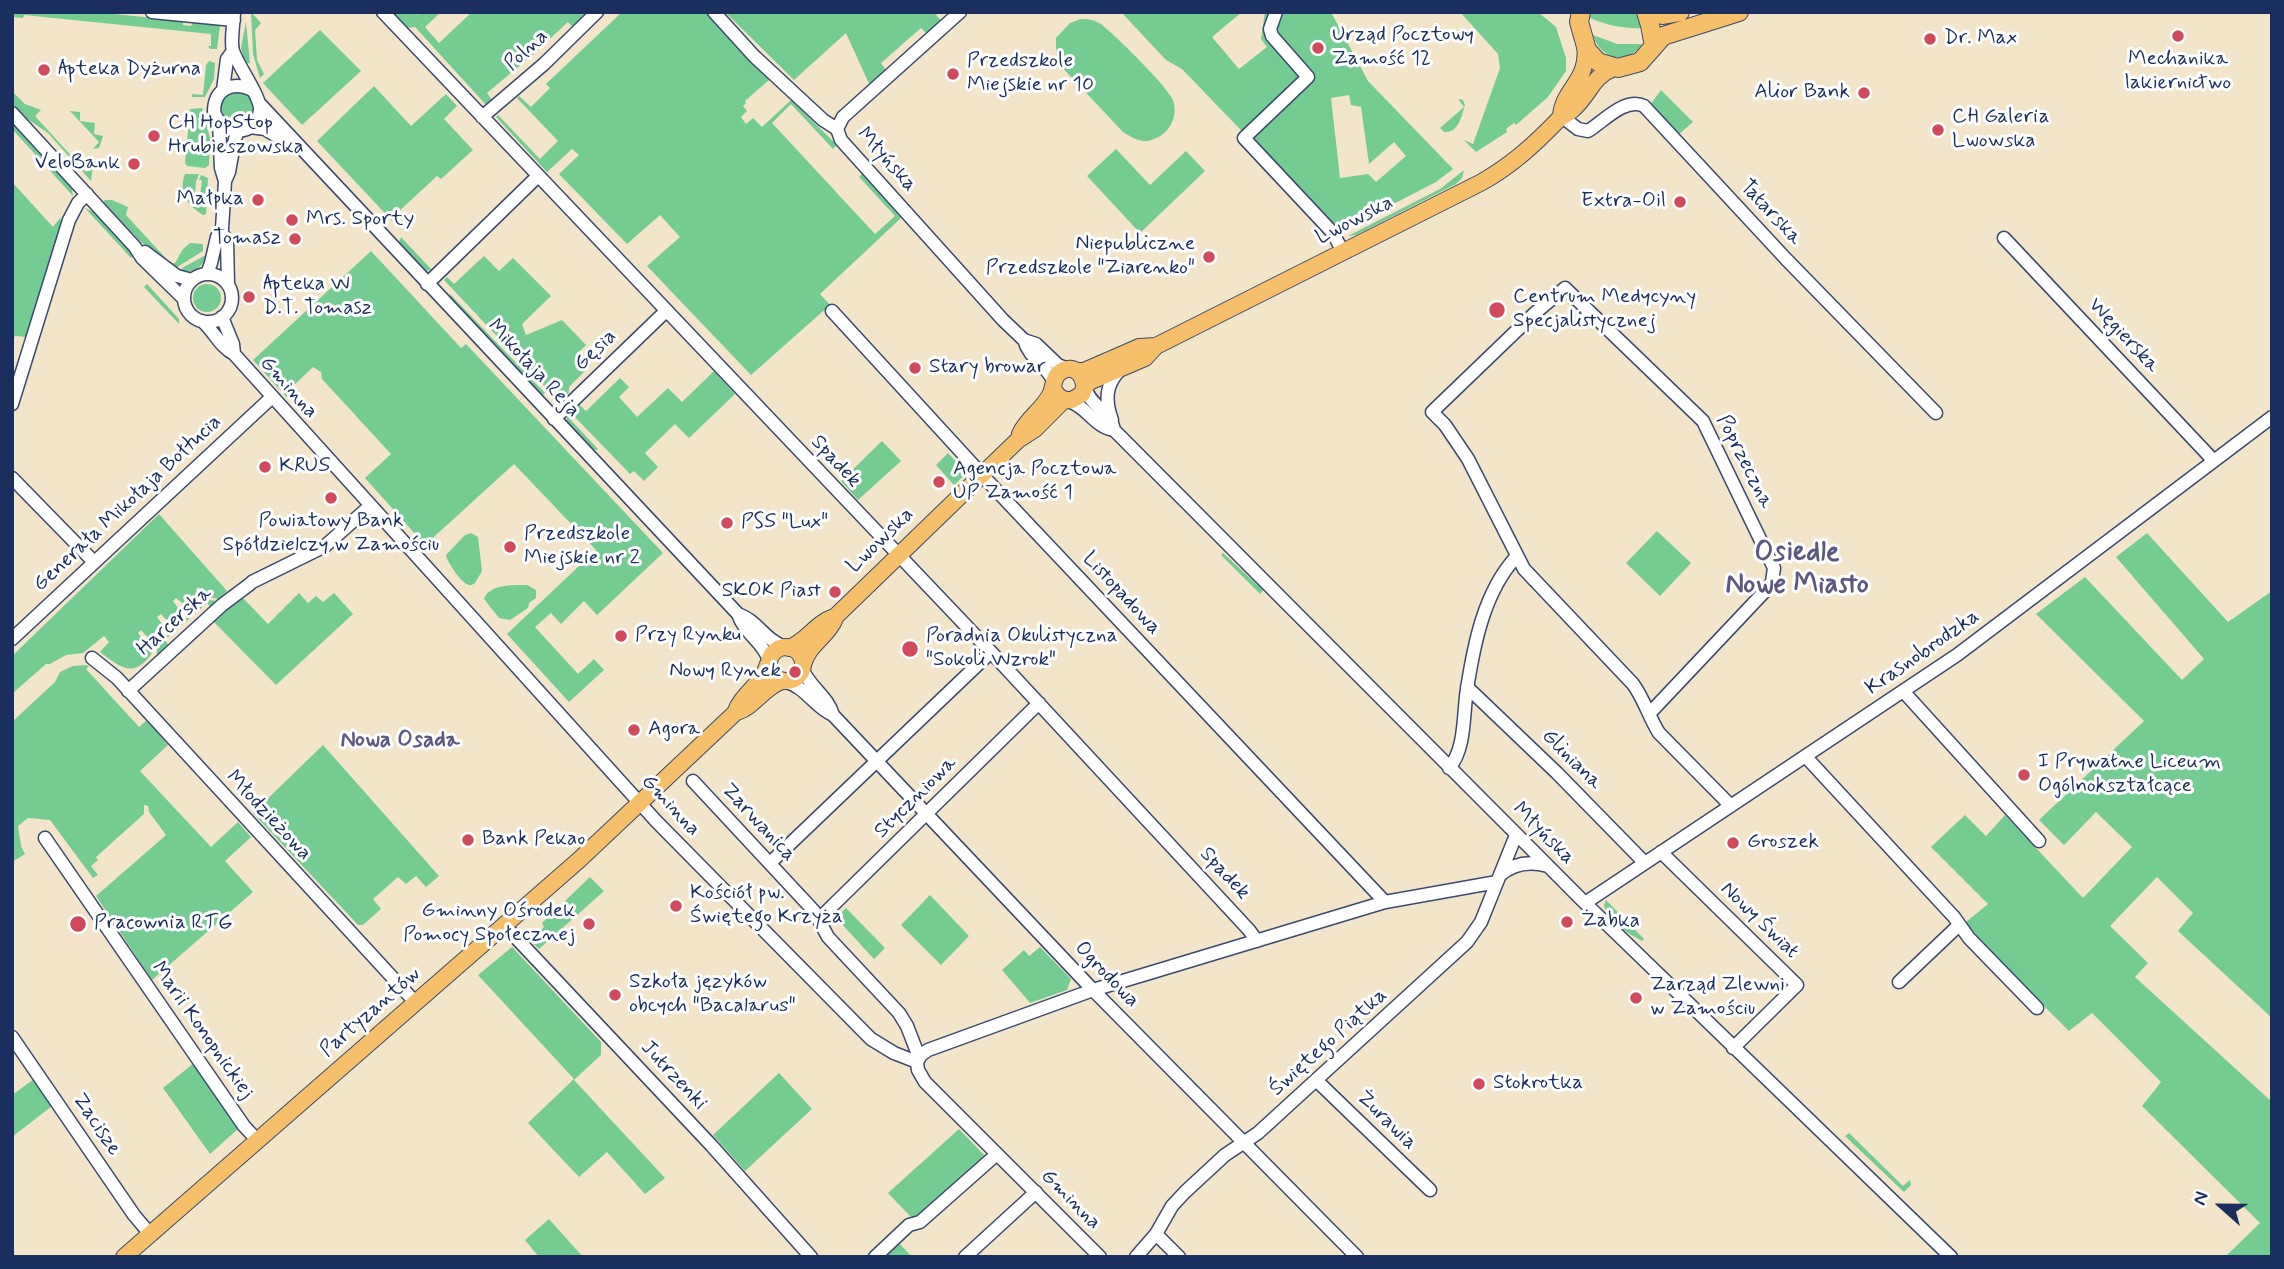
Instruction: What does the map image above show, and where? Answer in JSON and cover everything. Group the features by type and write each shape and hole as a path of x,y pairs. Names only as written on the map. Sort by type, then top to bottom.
{"highway":[{"path":"1654,46 1648,12 1663,15 1680,12"},
{"path":"1577,15 1584,45 1594,59 1614,68 1636,65 1663,36 1676,30 1739,12"}],"main road":[{"name":"Lwowska","path":"1561,116 1564,102 1583,71 1586,58 1584,45"},
{"name":"Lwowska","path":"1085,387 1089,382 1144,358 1156,346 1493,176 1534,145 1561,116 1574,109 1598,76 1614,68"},
{"name":"Lwowska","path":"1072,370 1084,371 1139,347 1156,346"},
{"path":"1072,370 1082,376 1085,387 1079,397 1066,400 1056,393 1053,384 1058,373 1072,370"},
{"name":"Lwowska","path":"1018,440 1026,424 1046,400 1053,384"},
{"name":"Lwowska","path":"803,666 808,652 829,630 836,616 1018,440 1035,429 1066,400"},
{"name":"Lwowska","path":"788,648 799,643 825,620 836,616"},
{"path":"788,648 799,654 803,666 796,678 784,681 771,673 769,662 774,652 788,648"},
{"name":"Partyzantów","path":"124,1257 640,803 735,713 742,699 764,677 769,662"},
{"name":"Partyzantów","path":"735,713 746,709 772,685 784,681"}],"street":[{"path":"152,12 234,16 233,51 259,103 258,118 235,139 225,181 221,231 207,274"},
{"name":"Spadek","path":"383,12 1039,703 1257,941"},
{"name":"Polna","path":"482,117 544,64 597,12"},
{"name":"Młyńska","path":"714,12 754,56 823,120 837,129 841,140 1024,340 1029,352 1051,376 1053,384"},
{"path":"837,129 843,117 960,12"},
{"path":"1276,12 1270,29 1272,36 1308,77 1244,138 1333,233 1343,252"},
{"path":"225,181 221,168 219,123 214,105 223,90 227,60 233,51"},
{"path":"223,90 235,85 252,90"},
{"name":"Mikołaja Reja","path":"259,103 294,139 300,150 738,614 752,621 773,643 788,648"},
{"name":"Tatarska","path":"1561,116 1578,129 1588,131 1627,105 1636,103 1644,106 1936,413"},
{"path":"12,113 135,247 142,258 184,299 190,313 202,321 222,317 231,302 227,240 221,231"},
{"path":"219,123 230,130 244,129"},
{"name":"Mikołaja Reja","path":"244,129 261,128 300,150"},
{"path":"427,284 538,176"},
{"path":"12,404 69,220 87,194"},
{"name":"Węgierska","path":"2004,238 2214,461"},
{"path":"135,247 144,250 177,276 192,280"},
{"path":"184,299 192,280 207,274 219,276 228,285"},
{"name":"Poprzeczna","path":"1649,714 1766,590 1772,582 1774,568 1703,421 1565,288 1535,313 1432,412 1445,425 1468,459 1516,557 1531,578 1633,684 1649,714 1664,738 1731,806"},
{"name":"Gęsia","path":"554,419 666,311"},
{"name":"Listopadowa","path":"832,311 1385,902"},
{"name":"Gminna","path":"222,317 234,347 234,355"},
{"name":"Gminna","path":"202,321 640,803 871,1039 901,1057 918,1060 918,1070 925,1082 1100,1257"},
{"name":"Młyńska","path":"1024,340 1036,344 1058,365 1072,370"},
{"path":"1113,426 1107,401 1108,389 1116,373 1126,366"},
{"name":"Młyńska","path":"1085,387 1089,398 1113,426 1449,768 1733,1048 1951,1257"},
{"name":"Generała Mikołaja Bołtucia","path":"12,639 271,398"},
{"name":"Młyńska","path":"1066,400 1080,405 1103,428 1113,426"},
{"name":"Krasnobrodzka","path":"1585,903 1957,655 2272,417"},
{"path":"12,478 94,562"},
{"name":"Harcerska","path":"128,691 222,605 251,583 326,546 370,506"},
{"path":"1449,768 1458,754 1467,687 1483,617 1501,577 1516,557"},
{"name":"Mikołaja Reja","path":"738,614 742,625 765,652 769,662"},
{"path":"770,863 991,652"},
{"name":"Młodzieżowa","path":"92,658 128,691 415,1003"},
{"name":"Ogrodowa","path":"803,666 806,677 829,704 833,715"},
{"name":"Ogrodowa","path":"784,681 798,686 819,707 833,715 1093,990 1357,1257"},
{"name":"Gliniana","path":"1467,687 1557,773 1644,862"},
{"path":"1903,691 2039,841"},
{"name":"Styczniowa","path":"819,919 1039,703"},
{"path":"1805,757 1954,917 1958,926 2037,1008"},
{"name":"Zarwanica","path":"693,781 770,863 819,919 828,937 888,1000 905,1022 918,1060"},
{"name":"Świętego Piątka","path":"1136,1257 1156,1234 1179,1199 1225,1156 1258,1133 1467,942 1480,922 1516,835"},
{"name":"Marii Konopnickiej","path":"45,838 236,1114 257,1140"},
{"name":"Nowy Świat","path":"1661,852 1797,985 1733,1048"},
{"path":"918,1060 939,1046 1093,990 1385,902 1498,878 1508,868 1534,863 1548,866"},
{"name":"Jutrzenki","path":"504,925 674,1105 811,1257"},
{"path":"1899,982 1958,926"},
{"name":"Zacisze","path":"12,1037 134,1215 150,1234"},
{"name":"Żurawia","path":"1316,1080 1430,1190"},
{"path":"875,1257 909,1225 920,1222 998,1154"},
{"path":"965,1257 1036,1192"},
{"path":"1156,1234 1179,1257"}],"green space":[{"path":"12,12 95,12 183,21 183,25 191,26 193,22 220,26 217,49 210,49 208,46 211,46 211,34 24,15 23,18 12,17"},
{"path":"251,12 261,23 255,30 257,60 264,74 260,78 253,54"},
{"path":"391,12 415,12 418,15 421,12 441,12 425,27 439,43 472,12 582,12 585,16 574,28 568,22 487,93 492,100 487,106 415,27 406,28"},
{"path":"622,12 705,12 769,80 745,101 743,106 747,111 741,117 746,124 753,118 762,127 791,100 837,145 833,149 791,104 772,123 875,234 895,216 859,177 862,174 901,218 820,294 830,305 751,375 647,266 680,237 660,215 627,244 559,174 579,155 572,149 547,172 496,117 498,115 540,159 558,141 517,98 519,96 531,107 550,88 546,84"},
{"path":"725,12 939,12 936,15 942,21 927,34 921,28 881,63 886,70 870,86 846,33 794,80"},
{"path":"1121,12 1242,12 1212,37 1239,69 1267,47 1261,39 1265,12 1331,12 1368,81 1453,169 1436,182 1339,232 1182,69 1166,60","holes":["1349,95 1351,105 1361,107 1369,164 1394,142 1406,156 1376,182 1368,174 1340,178 1331,98"]},
{"path":"1460,12 1538,12 1556,27 1566,58 1566,71 1548,97 1516,125 1514,123 1506,129 1507,132 1476,152 1464,140 1473,144 1500,68 1498,54"},
{"path":"1588,12 1639,12 1646,28 1609,25 1588,17"},
{"path":"1081,19 1100,23 1108,30 1162,84 1173,100 1173,120 1166,131 1155,139 1135,139 1123,132 1056,61 1056,38 1070,23"},
{"path":"246,22 250,63 244,64 241,48"},
{"path":"320,30 361,71 302,125 263,83"},
{"path":"1593,35 1617,44 1642,44 1629,55 1614,57 1602,50"},
{"path":"209,61 215,63 214,79 205,97 192,97 192,94 203,95 206,65"},
{"path":"374,86 411,126 446,94 457,106 444,119 473,150 441,179 437,176 395,215 398,220 395,224 317,141"},
{"path":"1661,90 1693,122 1677,136 1650,105"},
{"path":"12,91 25,104 41,110 35,116 86,172 93,166 91,181 48,133 26,118 12,103"},
{"path":"237,91 248,96 253,107 248,118 237,123 226,118 221,107 226,96"},
{"path":"1458,99 1463,100 1465,105 1461,119 1453,130 1444,132 1440,128 1464,107"},
{"path":"202,108 210,138 209,165 205,168 187,166 185,163 190,109"},
{"path":"70,111 80,112 80,121 95,123 94,134 103,136 99,148 93,149 99,142"},
{"path":"12,123 72,189 73,196 12,129"},
{"path":"1116,149 1150,185 1186,151 1205,171 1140,233 1087,176"},
{"path":"1464,170 1462,178 1456,184 1356,235 1348,236 1440,189"},
{"path":"185,174 199,174 195,195 200,195 201,175 208,178 206,214 197,211 185,198"},
{"path":"12,182 53,227 60,218 62,222 27,337 15,336 12,343"},
{"path":"105,200 128,207 126,215 171,264 175,263 190,243 203,244 203,251 174,269 139,240 103,202"},
{"path":"85,208 93,212 134,255 131,258"},
{"path":"401,237 432,270 423,271 398,245"},
{"path":"371,251 461,348 466,344 663,553 597,615 584,601 561,624 551,613 535,627 578,674 594,659 604,670 569,702 507,634 596,550 514,464 425,545 365,478 391,454 322,379 321,372 313,367 291,388 296,394 289,400 253,360"},
{"path":"206,255 197,269 180,272 182,268"},
{"path":"484,256 499,271 513,258 551,296 522,324 526,335 562,320 586,345 579,352 591,365 569,387 568,399 562,405 444,280 447,277 454,284"},
{"path":"147,284 179,319 179,324 144,287"},
{"path":"207,284 217,288 221,298 217,308 207,312 197,308 193,298 197,288"},
{"path":"450,294 545,393 541,396 448,297"},
{"path":"714,371 735,394 689,438 675,424 645,453 658,467 644,481 634,471 630,474 570,412 579,404 586,411 620,378 629,387 619,397 637,417 668,388 682,402"},
{"path":"567,416 597,450 591,449 567,423"},
{"path":"882,441 901,461 858,500 841,481"},
{"path":"948,453 967,473 954,485 936,465"},
{"path":"159,514 227,591 219,599 208,597 198,587 196,590 201,599 190,609 176,598 173,601 183,615 173,624 161,614 157,617 165,632 151,641 141,630 138,633 152,653 139,666 121,666 100,652 109,642 104,636 83,653 66,655 46,664 12,694 12,656"},
{"path":"1657,531 1691,563 1660,596 1626,563"},
{"path":"471,533 478,537 482,571 475,583 470,585 459,577 446,555 465,535"},
{"path":"2147,533 2228,622 2272,591 2272,1018 2178,931 2193,913 2157,877 2110,926 2148,963 2135,977 2272,1102 2272,1257 2225,1257 2260,1223 2142,1106 2161,1082 2092,1013 2069,1031 1974,936 1966,922 1988,904 1931,847 1965,815 1986,836 2005,815 2083,898 2132,847 2096,812 2064,845 2039,820 2144,721 2036,614 2085,577 2182,680 2204,659 2116,557"},
{"path":"1223,553 1263,590 1260,594 1221,555"},
{"path":"527,585 536,590 536,598 529,603 528,608 510,620 499,618 484,599 496,588"},
{"path":"299,593 308,603 316,596 323,602 334,593 353,614 276,685 214,622 242,597 268,624"},
{"path":"207,600 218,601 212,609 207,603 165,640 169,646 142,673 138,674 157,657 157,644"},
{"path":"73,666 89,666 86,669 139,727 147,720 168,745 140,771 211,847 238,822 251,837 225,861 253,892 152,980 96,896 166,835 149,812 148,806 144,805 144,814 96,857 98,860 91,866 98,875 93,878 50,820 28,818 18,826 25,854 12,862 12,722 55,682 60,672"},
{"path":"323,745 439,876 426,887 416,876 406,884 398,877 373,899 381,909 363,925 358,925 253,813"},
{"path":"590,877 604,891 539,949 526,936 533,931 536,934 544,927 542,923"},
{"path":"930,895 969,936 941,965 901,925"},
{"path":"1606,900 1644,939 1642,941 1609,917 1604,905"},
{"path":"846,908 885,948 874,959 838,920 838,916"},
{"path":"512,947 601,1042 601,1055 574,1080 665,1178 645,1194 607,1152 579,1177 528,1123 574,1079 478,975"},
{"path":"1040,947 1071,979 1067,990 1030,1003 1002,970 1024,950 1029,956"},
{"path":"194,1063 239,1128 210,1154 163,1088"},
{"path":"779,1073 812,1109 745,1171 713,1135"},
{"path":"34,1079 52,1106 12,1137 12,1095"},
{"path":"959,1129 987,1158 917,1219 911,1217 888,1193"},
{"path":"1849,1133 1903,1186 1910,1180 1911,1185 1904,1192 1845,1136"},
{"path":"549,1219 583,1257 539,1257 525,1240"},
{"path":"898,1242 912,1257 881,1257"}],"place":[{"name":"Mechanika lakiernictwo","path":"2178,36"},
{"name":"Dr. Max","path":"1930,39"},
{"name":"Urząd Pocztowy Zamość 12","path":"1318,48"},
{"name":"Apteka Dyżurna","path":"44,70"},
{"name":"Przedszkole Miejskie nr 10","path":"953,74"},
{"name":"Alior Bank","path":"1864,93"},
{"name":"CH Galeria Lwowska","path":"1938,130"},
{"name":"CH HopStop Hrubieszowska","path":"154,136"},
{"name":"VeloBank","path":"134,164"},
{"name":"Małpka","path":"258,200"},
{"name":"Extra-Oil","path":"1680,202"},
{"name":"Mrs. Sporty","path":"292,220"},
{"name":"Tomasz","path":"295,239"},
{"name":"Niepubliczne Przedszkole \"Ziarenko\"","path":"1209,257"},
{"name":"Apteka W D.T. Tomasz","path":"249,297"},
{"name":"Centrum Medycyny Specjalistycznej","path":"1497,310"},
{"name":"Stary browar","path":"915,368"},
{"name":"KRUS","path":"265,467"},
{"name":"Agencja Pocztowa UP Zamość 1","path":"939,482"},
{"name":"Powiatowy Bank Spółdzielczy w Zamościu","path":"331,498"},
{"name":"PSS \"Lux\"","path":"727,523"},
{"name":"Przedszkole Miejskie nr 2","path":"510,547"},
{"name":"SKOK Piast","path":"835,592"},
{"name":"Przy Rynku","path":"621,636"},
{"name":"Poradnia Okulistyczna \"Sokoli Wzrok\"","path":"910,649"},
{"name":"Nowy Rynek","path":"795,672"},
{"name":"Agora","path":"634,730"},
{"name":"I Prywatne Liceum Ogólnokształcące","path":"2024,775"},
{"name":"Bank Pekao","path":"468,840"},
{"name":"Groszek","path":"1733,843"},
{"name":"Kościół pw. Świętego Krzyża","path":"676,906"},
{"name":"Żabka","path":"1567,922"},
{"name":"Pracownia RTG","path":"78,924"},
{"name":"Gminny Ośrodek Pomocy Społecznej","path":"589,924"},
{"name":"Szkoła języków obcych \"Bacalarus\"","path":"615,995"},
{"name":"Zarząd Zlewni w Zamościu","path":"1636,998"},
{"name":"Stokrotka","path":"1479,1084"}],"district":[{"name":"Osiedle Nowe Miasto","path":"1797,570"},
{"name":"Nowa Osada","path":"400,741"}]}
